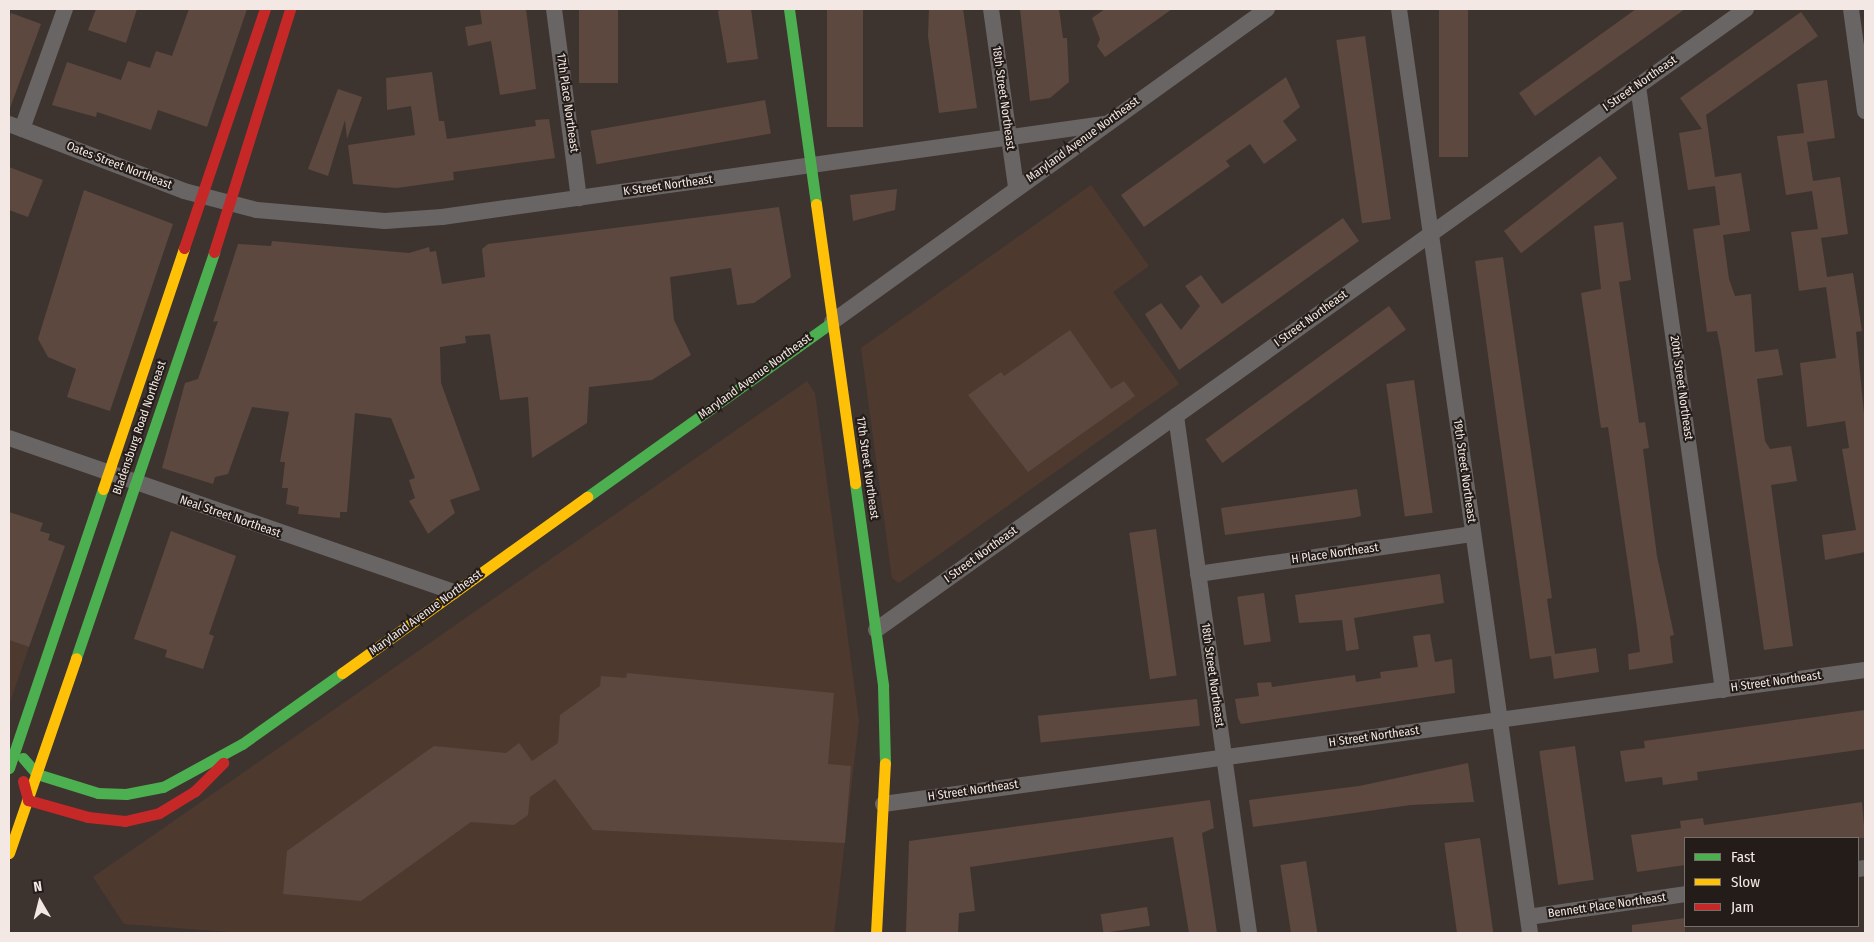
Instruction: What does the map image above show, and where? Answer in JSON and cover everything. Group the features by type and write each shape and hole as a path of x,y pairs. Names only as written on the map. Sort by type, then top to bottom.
{"main road":[{"name":"Bladensburg Road Northeast","path":"9,853 135,485 157,377 169,341 203,196 265,9"},
{"name":"Bladensburg Road Northeast","path":"9,768 12,748 108,474 157,377 169,341 231,202 290,9"},
{"name":"17th Street Northeast","path":"789,9 876,630 886,730 884,804 876,933"},
{"name":"Maryland Avenue Northeast","path":"12,748 37,774 86,790 126,794 162,787 242,744 832,322"},
{"path":"59,616 87,626"},
{"name":"Maryland Avenue Northeast","path":"28,800 106,819 125,821 159,813 195,791 242,744"},
{"path":"12,748 28,800"}],"street":[{"path":"16,126 65,9"},
{"name":"17th Place Northeast","path":"554,9 579,198"},
{"name":"18th Street Northeast","path":"991,9 1016,188"},
{"name":"Maryland Avenue Northeast","path":"832,322 1104,124 1267,9"},
{"name":"19th Street Northeast","path":"1399,9 1530,933"},
{"name":"I Street Northeast","path":"876,630 1746,9"},
{"path":"1851,9 1865,111"},
{"name":"20th Street Northeast","path":"1638,86 1723,690"},
{"name":"K Street Northeast","path":"231,202 257,210 385,221 579,198 1104,124"},
{"name":"Oates Street Northeast","path":"16,126 203,196 231,202"},
{"name":"18th Street Northeast","path":"1176,416 1249,933"},
{"name":"Neal Street Northeast","path":"9,438 135,485 453,592"},
{"name":"H Place Northeast","path":"1198,574 1473,534"},
{"name":"H Street Northeast","path":"884,804 1865,670"},
{"name":"Bennett Place Northeast","path":"1528,917 1684,894"}],"shaded area":[{"path":"1091,185 1149,266 1113,292 1179,384 899,583 892,578 861,348"},
{"path":"807,381 815,393 859,721 834,933 243,933 124,924 93,877"},
{"path":"9,640 29,647 9,705"}],"building":[{"path":"96,9 137,9 126,43 88,30"},
{"path":"189,9 247,9 207,127 158,110 151,130 97,112 96,117 52,105 67,62 121,80 128,61 150,68 156,51 172,56"},
{"path":"526,9 536,89 500,95 491,41 468,46 465,27 482,24 480,10"},
{"path":"579,9 618,9 618,83 579,83"},
{"path":"723,9 751,9 758,59 727,63 718,11"},
{"path":"827,9 863,9 863,127 827,127"},
{"path":"929,9 963,9 977,108 939,113 928,36"},
{"path":"1020,9 1059,9 1063,38 1067,38 1069,82 1050,98 1030,101"},
{"path":"1105,9 1172,9 1105,57 1097,46 1100,39 1092,18"},
{"path":"1439,9 1468,9 1468,157 1439,157"},
{"path":"1636,9 1685,9 1535,116 1519,93"},
{"path":"1801,12 1818,36 1706,115 1715,177 1741,173 1750,231 1723,235 1729,279 1735,296 1751,294 1755,352 1778,349 1783,375 1757,379 1765,441 1770,449 1791,446 1797,481 1771,485 1793,646 1764,650 1721,351 1717,331 1707,332 1693,229 1720,225 1715,186 1688,190 1679,133 1702,129 1680,98"},
{"path":"11,13 41,24 10,108 9,20"},
{"path":"1365,36 1391,219 1362,223 1336,40"},
{"path":"432,72 439,121 444,121 447,139 536,126 535,120 549,119 555,158 453,172 454,180 397,188 353,184 348,145 415,135 411,106 387,110 386,78"},
{"path":"1286,77 1300,107 1283,121 1297,140 1264,164 1250,144 1226,161 1230,166 1144,227 1121,195"},
{"path":"1827,80 1835,138 1807,142 1813,181 1840,177 1848,234 1821,238 1827,277 1853,273 1862,331 1856,332 1865,424 1865,552 1825,560 1822,535 1856,530 1842,449 1849,448 1845,421 1807,427 1800,363 1836,358 1826,287 1799,291 1791,232 1818,229 1812,191 1786,195 1777,136 1804,133 1797,84"},
{"path":"338,89 362,97 347,139 345,120 328,176 308,169"},
{"path":"765,100 771,133 597,164 591,131"},
{"path":"1600,156 1617,178 1521,253 1504,231"},
{"path":"9,167 43,180 28,217 9,210"},
{"path":"897,189 895,210 853,221 850,195"},
{"path":"84,190 173,224 110,411 67,397 76,369 48,357 38,339"},
{"path":"779,207 791,277 754,303 737,305 731,268 670,277 674,320 691,355 652,380 589,387 587,423 532,458 528,397 500,400 490,334 465,336 466,343 440,347 441,383 480,490 450,500 455,513 428,534 409,501 415,498 409,480 415,478 391,418 355,413 347,512 340,512 340,518 298,514 299,507 286,504 288,488 282,488 285,462 280,462 289,412 252,407 228,474 215,477 213,484 162,468 185,383 198,379 218,321 213,322 238,244 271,246 272,241 409,253 429,247 430,252 436,251 442,284 485,277 482,249 488,244"},
{"path":"1343,218 1359,241 1179,370 1145,314 1161,303 1181,330 1200,306 1185,286 1201,275 1222,304"},
{"path":"1623,222 1631,280 1619,282 1639,423 1645,422 1649,448 1643,449 1657,556 1674,635 1670,636 1673,663 1629,670 1628,654 1640,652 1637,627 1608,427 1601,428 1581,293 1601,289 1594,226"},
{"path":"1503,257 1552,598 1547,599 1555,654 1596,648 1599,672 1554,679 1551,656 1530,659 1475,261"},
{"path":"1389,306 1406,329 1222,463 1205,439"},
{"path":"1070,330 1111,389 1124,381 1135,396 1028,472 968,395 1001,372 1004,376"},
{"path":"1414,380 1433,513 1405,517 1386,384"},
{"path":"1357,489 1361,516 1225,535 1221,508"},
{"path":"9,512 43,523 40,531 50,534 48,540 65,546 29,647 9,640"},
{"path":"1156,529 1177,676 1150,679 1129,533"},
{"path":"171,531 236,556 209,634 214,636 203,669 165,657 167,650 134,639"},
{"path":"1440,574 1444,603 1354,618 1359,649 1346,651 1342,620 1299,623 1295,595"},
{"path":"1264,593 1271,642 1244,645 1237,597"},
{"path":"1430,634 1435,662 1452,659 1455,693 1241,724 1238,718 1235,699 1259,696 1257,683 1271,682 1272,687 1355,675 1356,682 1381,678 1380,672 1418,667 1413,636"},
{"path":"627,673 834,693 828,764 851,766 845,843 593,830 555,779 530,797 528,815 514,825 471,822 361,901 283,894 287,851 434,746 506,753 519,743 532,761 558,743 560,715 600,686 601,676 626,678"},
{"path":"1197,699 1200,726 1041,743 1038,716"},
{"path":"1865,710 1865,749 1697,772 1698,780 1663,785 1662,777 1625,782 1620,751 1645,748 1644,741"},
{"path":"1575,746 1594,880 1558,885 1539,751"},
{"path":"1468,763 1474,802 1411,805 1253,827 1249,800 1359,786"},
{"path":"1210,800 1214,828 1202,833 1217,933 1189,933 1173,837 970,867 975,911 959,913 958,933 906,933 909,841"},
{"path":"1862,802 1865,838 1684,837 1684,865 1637,872 1631,835 1681,828 1680,821 1703,818 1704,825"},
{"path":"1480,838 1493,933 1457,933 1444,843"},
{"path":"1306,861 1317,933 1291,933 1280,865"},
{"path":"1147,907 1150,926 1104,933 1101,914"},
{"path":"1684,918 1685,933 1632,933 1632,925"}],"traffic: fast":[{"path":"789,9 816,204"},
{"path":"76,658 214,252"},
{"path":"587,497 832,322"},
{"path":"855,483 883,686 885,763"},
{"path":"9,768 103,489"},
{"path":"23,758 37,774 98,793 126,794 163,787 242,744 342,673"}],"traffic: slow":[{"path":"816,204 855,483"},
{"path":"103,489 184,248"},
{"path":"342,673 587,497"},
{"path":"9,853 76,658"},
{"path":"876,933 885,763"}],"traffic: jam":[{"path":"184,248 265,9"},
{"path":"214,252 290,9"},
{"path":"23,781 28,800 88,817 125,821 159,813 195,791 223,763"}]}
